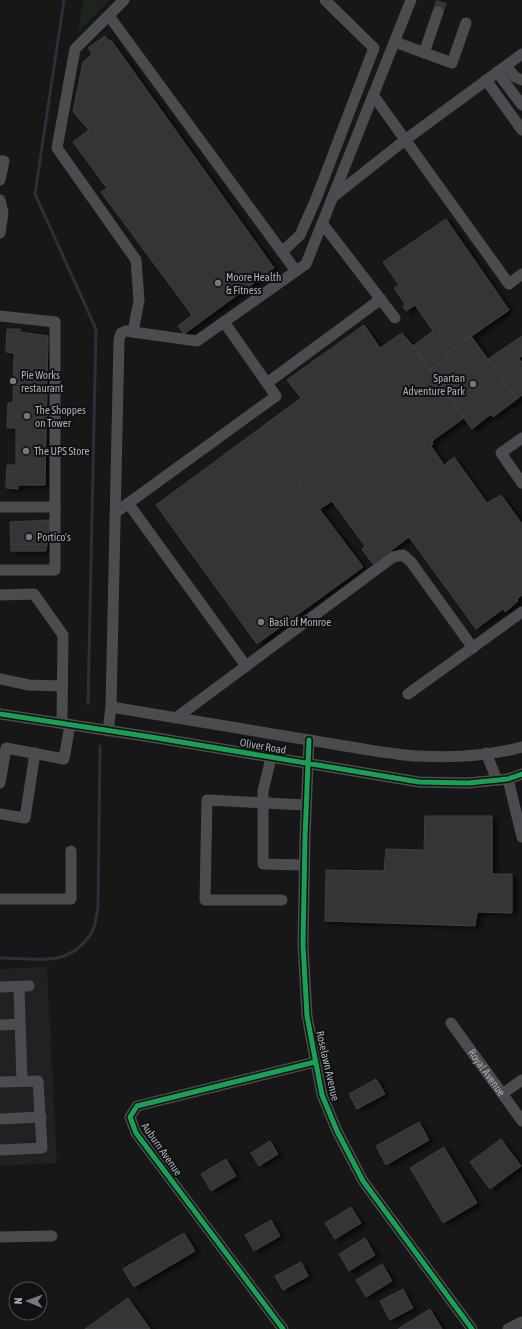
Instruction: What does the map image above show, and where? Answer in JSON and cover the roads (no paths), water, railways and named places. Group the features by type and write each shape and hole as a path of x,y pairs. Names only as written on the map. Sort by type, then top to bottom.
{"street":[{"path":"124,0 75,49 57,148 136,260 139,300 133,332"},
{"path":"282,252 300,235 317,196 374,48 325,0"},
{"path":"108,730 111,707 119,340 121,333 126,331 197,341 306,264 411,0"},
{"path":"424,53 438,12"},
{"path":"109,16 296,271"},
{"path":"395,42 452,63 466,23"},
{"path":"331,200 405,140 522,54"},
{"path":"502,69 522,80"},
{"path":"502,69 522,106"},
{"path":"486,80 522,130"},
{"path":"360,84 374,93 405,140 509,284 522,274"},
{"path":"0,161 4,161 0,180"},
{"path":"317,196 331,200"},
{"path":"0,200 3,213 0,233"},
{"path":"322,223 395,318"},
{"path":"267,383 381,299"},
{"path":"0,316 55,322 55,570 0,570"},
{"path":"115,513 276,396 224,322"},
{"path":"522,438 501,453 522,482"},
{"path":"128,503 246,666"},
{"path":"0,507 55,507"},
{"path":"176,718 393,558 403,554 411,562 473,648"},
{"path":"0,595 34,594 63,635 62,686 66,724 64,759 6,748 0,783"},
{"path":"408,694 522,612"},
{"path":"0,679 29,685 62,686"},
{"path":"111,707 381,752 416,756 450,757 511,750 522,746"},
{"name":"Oliver Road","path":"0,714 108,730 419,782 468,783 502,779 522,774"},
{"name":"Roselawn Avenue","path":"310,740 306,805 303,945 307,1016 322,1095 337,1130 363,1181 472,1329"},
{"path":"0,814 25,818 35,753"},
{"path":"486,753 502,779 522,837"},
{"path":"271,758 263,791 263,864 304,865"},
{"path":"282,900 205,900 207,800 306,805"},
{"path":"0,899 71,899 71,851"},
{"path":"0,987 24,986 20,1024 22,1081"},
{"name":"Royal Avenue","path":"451,1023 522,1121"},
{"path":"0,1025 20,1024"},
{"name":"Auburn Avenue","path":"283,1329 136,1133 130,1117 137,1106 315,1062"},
{"path":"0,1082 38,1080 42,1148 0,1150"},
{"path":"502,1094 522,1080"},
{"path":"0,1119 41,1117"},
{"path":"0,1236 52,1236"},
{"path":"508,1329 522,1322"}],"waterway":[{"path":"64,0 35,194 96,329 88,704"},
{"path":"0,958 58,958 69,954 79,947 87,939 93,929 98,908 100,746"}],"tunnel":[{"path":"438,12 442,0"}],"place":[{"name":"Moore Health & Fitness","path":"218,283"},
{"name":"Pie Works restaurant","path":"13,381"},
{"name":"Spartan Adventure Park","path":"473,384"},
{"name":"The Shoppes on Tower","path":"27,416"},
{"name":"The UPS Store","path":"26,451"},
{"name":"Portico's","path":"29,537"},
{"name":"Basil of Monroe","path":"261,622"}]}
